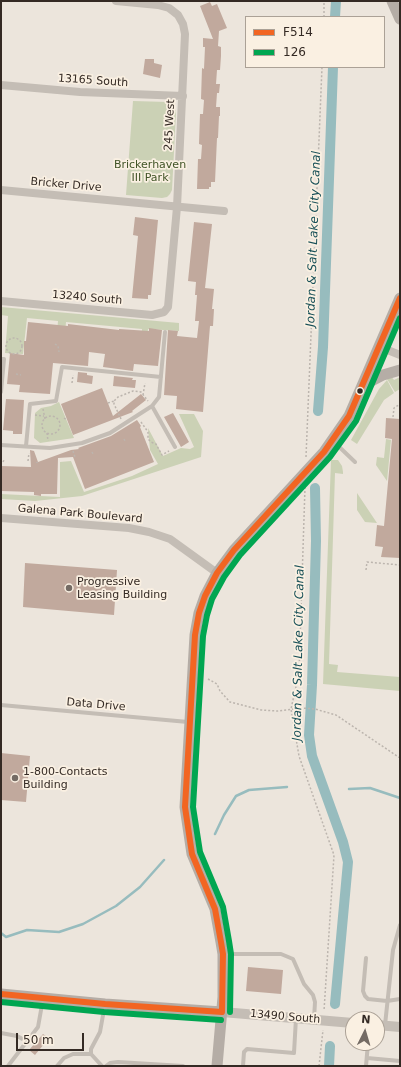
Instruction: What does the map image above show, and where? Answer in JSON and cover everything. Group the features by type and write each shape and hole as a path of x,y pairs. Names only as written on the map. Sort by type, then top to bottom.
{"main road":[{"path":"392,1 400,19"},
{"path":"217,1066 222,1012 223,954 215,909 192,854 185,808 195,635 201,607 217,573 234,550 324,452 349,416 400,298"},
{"path":"362,386 382,376 400,370"},
{"name":"13490 South","path":"1,994 105,1004 222,1012"}],"street":[{"name":"245 West","path":"116,1 158,5 169,8 178,15 183,24 185,34 177,207 168,307"},
{"name":"13165 South","path":"1,85 88,93 183,96"},
{"name":"Bricker Drive","path":"1,190 224,211"},
{"name":"13240 South","path":"1,301 152,315 164,312 168,307"},
{"path":"380,347 400,354"},
{"name":"Galena Park Boulevard","path":"1,518 129,528 149,532 170,539 217,573"},
{"name":"13490 South","path":"222,1012 345,1022"},
{"path":"385,1025 400,1027"}],"lane":[{"path":"1,445 50,448 82,443 110,433 152,406 159,397 165,332"},
{"path":"1,359 4,359 1,392"},
{"path":"26,446 30,404 56,401 62,367 161,377"},
{"path":"152,406 175,447"},
{"path":"332,440 355,462"},
{"name":"Data Drive","path":"1,705 189,722"},
{"path":"384,1011 393,950 400,924"},
{"path":"223,954 280,954 293,959 304,984 313,995 319,1020"},
{"path":"366,958 363,991 365,996 368,999 387,1001 400,999"},
{"path":"8,1066 28,1042 38,1027 43,998"},
{"path":"91,1054 94,1042 100,1032 105,1004"},
{"path":"243,1066 244,1052 248,1049 294,1053 296,1018"},
{"path":"1,1033 16,1036 28,1042"},
{"path":"366,1066 367,1051"},
{"path":"57,1066 64,1058 73,1054 91,1054 102,1066"},
{"path":"367,1058 400,1061"},
{"path":"106,1066 110,1063 118,1062 142,1065 183,1066"}],"path":[{"path":"324,1 324,16"},
{"path":"306,456 322,68"},
{"path":"13,338 18,339 23,343 21,348 16,353 9,351 6,347 7,342 13,338"},
{"path":"55,344 58,346 59,352"},
{"path":"16,374 21,375"},
{"path":"72,383 73,375"},
{"path":"144,395 145,383"},
{"path":"108,403 132,391 141,392 152,406"},
{"path":"114,401 119,415 124,423"},
{"path":"393,418 394,408 400,404"},
{"path":"43,410 45,419"},
{"path":"29,415 44,416"},
{"path":"47,433 58,431 59,423 54,417 49,416 45,419 42,425 47,433 48,442"},
{"path":"136,416 148,432 148,439 156,444 162,455 169,451"},
{"path":"72,449 75,457"},
{"path":"28,461 29,453"},
{"path":"306,472 299,673 291,709 299,756 334,855 319,1020 320,1066"},
{"path":"366,570 367,562 400,565"},
{"path":"208,678 217,684 230,702 261,710 278,711 302,708 315,709 336,715 400,758"}],"green space":[{"name":"Brickerhaven III Park","path":"133,101 168,102 175,109 172,190 167,197 162,198 126,195"},
{"path":"1,307 179,323 179,331 148,329 145,365 140,362 142,329 66,322 63,356 55,355 58,321 27,318 23,354 5,353 8,316 1,315"},
{"path":"391,376 394,380 400,377 400,389 395,392 387,379"},
{"path":"387,380 394,393 384,400 357,444 351,440 379,389"},
{"path":"59,402 74,438 40,443 34,438 35,413 41,408 51,406"},
{"path":"179,414 194,414 203,431 201,457 82,496 35,501 1,499 1,494 60,497 60,462 71,461 84,492 132,476 158,464 150,450 148,428 163,456 181,448 190,449 194,447"},
{"path":"386,439 391,440 387,481 376,465 377,457 384,458"},
{"path":"331,460 338,460 342,466 343,474 335,473 329,664 338,665 337,672 400,677 400,691 323,684"},
{"path":"357,493 377,523 365,522 357,510"}],"building":[{"path":"210,2 212,6 217,4 227,28 219,31 218,46 221,47 221,56 220,70 217,70 216,84 220,84 219,93 217,93 216,107 220,107 220,116 217,138 215,182 211,182 211,187 209,187 209,189 197,189 198,159 201,159 202,145 199,144 200,114 203,114 204,100 201,99 202,68 204,69 205,47 203,47 203,38 213,39 200,6"},
{"path":"145,59 154,59 154,63 162,65 160,78 143,74"},
{"path":"135,217 158,220 151,295 148,295 148,299 132,298 138,236 133,235"},
{"path":"194,222 212,224 205,288 214,289 212,309 214,309 213,326 210,326 203,412 176,409 177,396 164,395 168,330 178,331 177,336 197,338 199,321 195,321 197,295 195,295 196,282 188,281"},
{"path":"28,322 68,326 68,324 119,330 149,331 149,328 162,330 158,366 134,364 133,371 103,367 105,354 89,352 88,366 53,363 50,394 19,392 20,385 7,384 10,353 24,355 24,341 26,341"},
{"path":"78,372 87,373 87,375 93,376 92,384 77,382"},
{"path":"114,376 133,378 132,380 136,380 135,388 113,386"},
{"path":"102,388 113,416 141,394 146,400 132,411 133,412 73,435 61,404"},
{"path":"6,399 24,400 22,434 13,434 13,431 3,430"},
{"path":"173,413 189,442 181,447 164,417"},
{"path":"386,418 400,419 400,558 381,557 383,547 375,546 377,525 384,526 392,439 385,438"},
{"path":"137,420 141,426 140,427 154,462 85,489 73,457 58,458 57,494 41,494 41,496 34,495 34,492 1,491 1,466 31,467 30,450 34,451 38,462 71,450 79,449 78,448 111,436"},
{"name":"Progressive Leasing Building","path":"25,563 117,570 114,615 23,607"},
{"name":"1-800-Contacts Building","path":"1,753 30,756 26,802 1,800"},
{"path":"248,967 283,970 281,994 246,991"},
{"path":"43,1034 49,1038 35,1055 29,1050"}],"waterway":[{"name":"Jordan & Salt Lake City Canal","path":"335,16 336,1"},
{"name":"Jordan & Salt Lake City Canal","path":"318,411 323,347 333,68"},
{"name":"Jordan & Salt Lake City Canal","path":"315,488 316,541 309,735 312,756 343,842 348,862 335,1004"},
{"path":"215,834 224,815 236,796 249,790 287,787"},
{"path":"349,789 370,788 400,798"},
{"path":"1,933 6,937 27,930 59,932 83,924 116,906 140,887 164,860"},
{"name":"Jordan & Salt Lake City Canal","path":"329,1066 330,1046"}],"transit line":[{"name":"F514","path":"222,1012 223,954 221,942 215,909 192,854 185,807 195,635 199,613 205,596 217,573 234,550 324,452 349,416 400,298"},
{"name":"126","path":"230,1012 231,954 223,907 200,852 193,807 203,636 207,615 212,599 224,577 240,555 330,457 356,421 400,318"},
{"name":"F514","path":"1,994 105,1004 222,1012"},
{"name":"126","path":"1,1002 104,1012 221,1020"}],"place":[{"name":"Progressive Leasing Building","path":"69,588"},
{"name":"1-800-Contacts Building","path":"15,778"}]}
